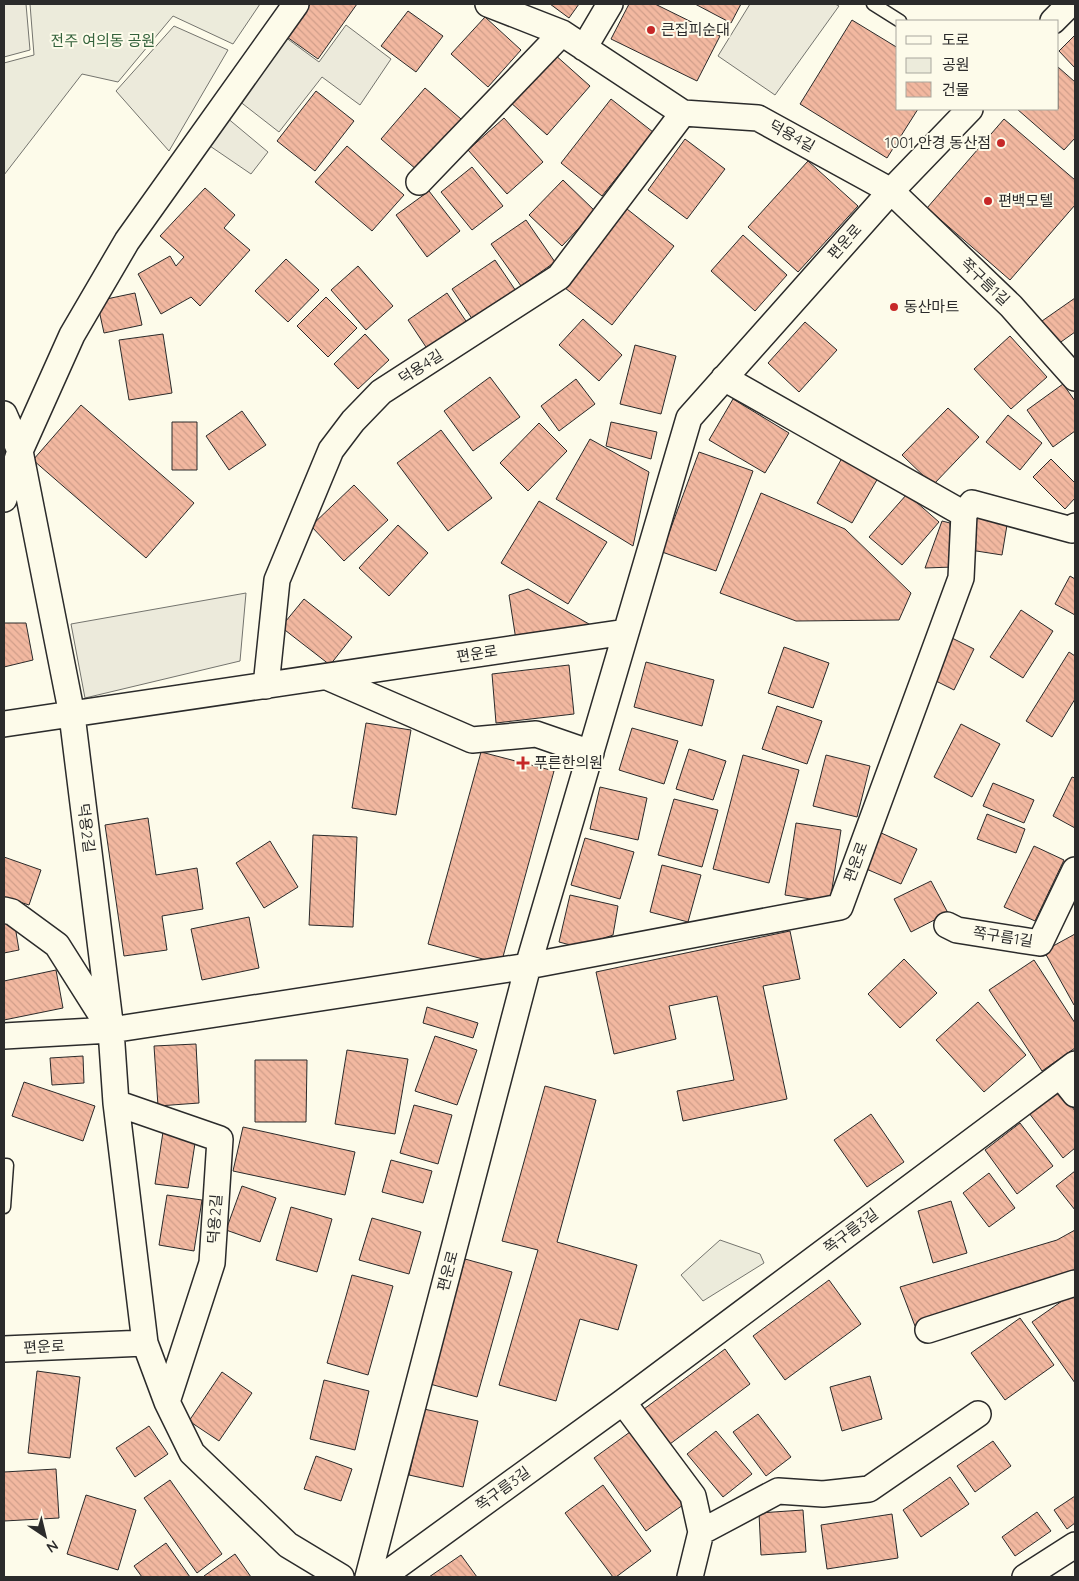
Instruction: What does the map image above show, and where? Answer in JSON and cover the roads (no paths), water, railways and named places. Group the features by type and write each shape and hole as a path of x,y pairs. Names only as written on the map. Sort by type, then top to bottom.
{"street":[{"path":"4,499 20,451 72,335 127,241 296,4"},
{"name":"덕용4길","path":"488,4 500,7 562,33 683,113 758,118 890,191"},
{"path":"584,48 610,4"},
{"path":"1054,20 1070,4"},
{"path":"419,182 562,33"},
{"name":"편운로","path":"368,1577 528,966 689,418 890,191 969,110"},
{"name":"덕용4길","path":"266,686 277,580 331,450 354,421 381,392 559,277 683,113"},
{"name":"쪽구름1길","path":"890,191 1011,306 1075,378"},
{"path":"724,378 964,514 972,503 1072,530 1075,526"},
{"name":"덕용2길","path":"4,414 20,451 72,715 111,1030 116,1103 145,1343 167,1402 192,1453 288,1545 342,1577"},
{"name":"편운로","path":"111,1030 528,966 840,907 961,578 964,514"},
{"name":"편운로","path":"266,686 626,632"},
{"path":"327,677 472,740 536,734 591,753"},
{"path":"4,724 266,686"},
{"name":"쪽구름1길","path":"947,925 957,930 1040,943 1075,870"},
{"name":"덕용2길","path":"4,910 12,912 57,945 111,1030"},
{"path":"4,1036 111,1030"},
{"name":"쪽구름3길","path":"382,1577 1070,1078"},
{"name":"덕용2길","path":"116,1103 220,1139 212,1263 167,1402"},
{"path":"928,1330 1075,1283"},
{"name":"편운로","path":"4,1349 145,1343"},
{"path":"623,1402 693,1496 701,1532 690,1577"},
{"path":"701,1532 778,1490 823,1494 869,1489 978,1414"},
{"path":"1025,1577 1075,1545"}],"lane":[{"path":"873,4 898,20"},
{"path":"4,1165 7,1165 4,1207"}],"place":[{"name":"큰집피순대","path":"651,30"},
{"name":"1001 안경 동산점","path":"1001,143"},
{"name":"편백모텔","path":"988,201"},
{"name":"동산마트","path":"894,307"},
{"name":"푸른한의원","path":"523,763"}],"park label":[{"name":"전주 여의동 공원","path":"103,41"}]}
